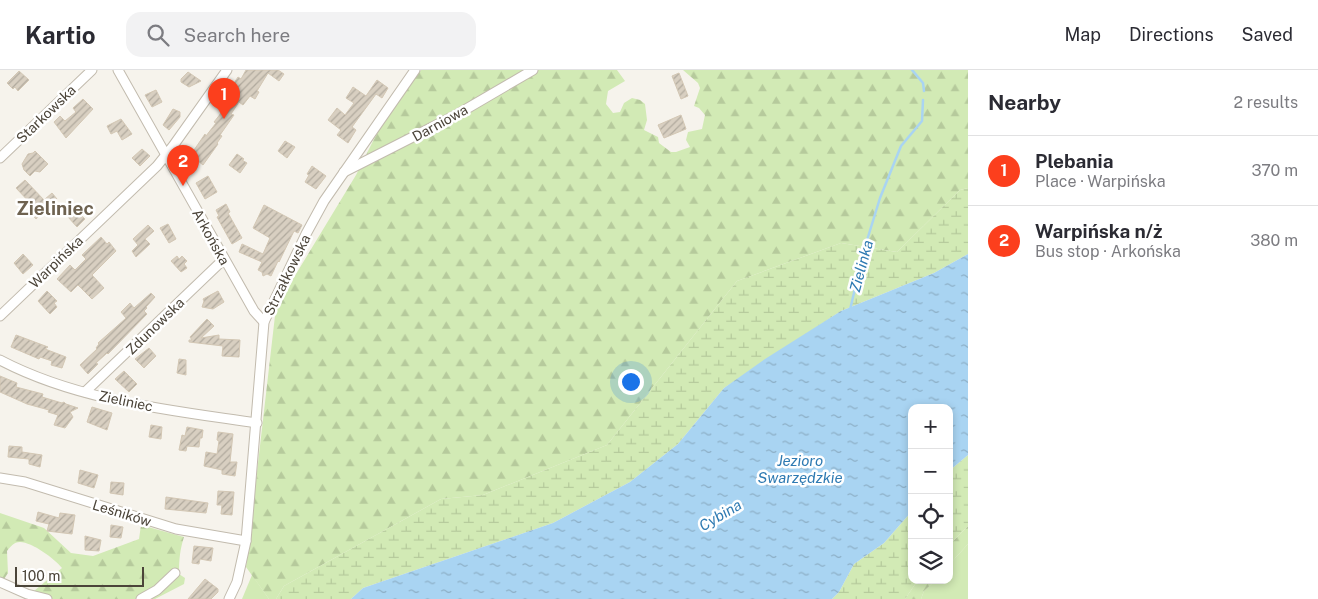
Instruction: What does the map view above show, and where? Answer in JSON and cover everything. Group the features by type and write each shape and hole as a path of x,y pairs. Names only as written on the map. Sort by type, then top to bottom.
{"street":[{"name":"Starkowska","path":"0,158 92,70"},
{"name":"Arkońska","path":"118,70 254,311 264,322"},
{"name":"Warpińska","path":"0,316 156,166 227,70"},
{"name":"Strzałkowska","path":"229,599 239,576 246,542 264,322 324,201 415,70"},
{"name":"Darniowa","path":"344,172 456,115 533,70"},
{"name":"Zdunowska","path":"85,392 224,259"},
{"name":"Zieliniec","path":"0,360 36,377 85,392 122,401 256,423"},
{"name":"Leśników","path":"0,478 25,482 176,529 246,542"},
{"path":"141,599 157,590 175,573"},
{"path":"0,582 27,594 47,599"}],"green space":[{"path":"421,70 617,70 625,81 608,91 606,104 613,113 620,112 624,103 632,98 640,100 645,104 647,120 644,130 658,137 659,143 671,152 676,152 690,147 686,140 688,132 702,129 705,115 699,108 694,106 700,88 698,83 683,70 968,70 968,188 960,190 897,252 841,243 737,281 607,445 483,495 441,499 284,586 276,599 269,599 246,567 276,307 356,175 384,119"},
{"path":"968,188 968,254 934,273 841,311 724,388 678,444 630,482 553,523 363,588 351,599 276,599 284,586 441,499 483,495 607,445 737,281 841,243 897,252 960,190"},
{"path":"968,455 968,526 953,541 953,494 953,468"},
{"path":"0,513 44,528 71,553 93,556 139,539 141,525 184,537 180,555 179,574 185,578 184,584 155,599 30,599 34,591 62,568 37,548 18,542 7,551 8,573 2,582 0,581"},
{"path":"908,516 908,584 915,584 905,599 832,599 839,592 854,564 884,543"},
{"path":"968,526 968,544 953,561 953,541"},
{"path":"968,544 968,599 921,599 924,591 932,584 953,584 953,561"},
{"path":"252,575 269,599 242,599"},
{"path":"915,584 932,584 924,591 921,599 905,599"}],"water":[{"name":"Jezioro Swarzędzkie","path":"968,254 968,455 953,468 953,404 908,404 908,516 884,543 854,564 839,592 832,599 351,599 363,588 553,523 630,482 678,444 724,388 765,359 841,311 934,273"}],"building":[{"path":"246,70 278,70 284,74 279,81 268,73 257,91 259,92 255,99 250,96 243,105 239,102 231,114 234,115 220,135 222,136 218,144 203,165 192,156 194,154 192,153 233,98 230,96 236,85 234,83 238,77 241,79"},
{"path":"19,71 29,80 18,91 7,83"},
{"path":"188,72 201,81 189,87 181,82 181,79"},
{"path":"679,73 688,96 681,99 672,76"},
{"path":"377,80 388,88 382,98 376,94 352,127 356,130 348,143 337,135 341,130 328,120 337,108 345,115 354,103 346,98 353,87 366,96"},
{"path":"156,90 162,102 152,107 145,95"},
{"path":"83,99 93,109 66,138 54,122 60,116 65,121 76,112 73,108"},
{"path":"173,109 180,112 180,117 169,130 163,125"},
{"path":"681,115 686,129 664,138 658,125"},
{"path":"121,119 132,134 122,140 117,131 111,134 107,126"},
{"path":"285,141 295,147 287,158 278,151"},
{"path":"142,149 150,156 140,166 132,158"},
{"path":"35,151 48,164 40,172 35,171 30,176 24,170 22,164 28,154"},
{"path":"237,154 247,163 240,173 229,165"},
{"path":"312,166 326,176 316,189 305,182"},
{"path":"208,176 217,192 205,199 196,183"},
{"path":"25,180 44,200 52,193 57,199 36,219 28,210 33,206 16,188"},
{"path":"226,204 230,212 228,213 242,238 232,244 217,217 219,216 216,210"},
{"path":"264,205 302,225 298,233 294,231 271,276 267,274 263,276 262,272 258,270 262,262 239,252 242,244 263,254 270,238 253,228"},
{"path":"76,210 85,219 77,227 68,217"},
{"path":"168,224 176,239 169,243 160,228"},
{"path":"148,225 154,231 145,239 150,244 136,257 132,251 138,245 133,239"},
{"path":"101,237 107,244 109,242 116,251 92,275 104,288 92,299 78,285 71,292 57,279 70,265 75,270 86,259 82,255"},
{"path":"23,254 33,265 23,274 14,263"},
{"path":"177,256 179,259 182,256 187,261 184,264 187,268 181,272 171,261"},
{"path":"47,291 57,301 54,303 57,307 50,314 38,301"},
{"path":"218,291 224,302 213,309 202,307 203,299"},
{"path":"151,293 155,297 144,311 147,314 108,354 96,363 98,364 88,374 80,365 97,349 98,343 126,318 121,312 130,303 134,308"},
{"path":"207,319 214,326 201,338 219,335 219,339 240,340 239,357 222,356 223,346 189,342 189,340 192,340 190,337"},
{"path":"16,335 48,347 45,349 66,357 62,368 51,365 52,361 40,357 39,359 11,347"},
{"path":"149,348 156,356 144,368 135,359"},
{"path":"179,359 186,360 186,375 177,373"},
{"path":"124,371 137,384 129,392 115,379"},
{"path":"0,376 17,383 16,387 43,394 42,397 64,402 78,408 70,412 73,417 65,428 54,425 58,415 0,392"},
{"path":"92,407 112,413 107,430 87,422"},
{"path":"151,425 162,427 161,439 149,437"},
{"path":"187,427 203,430 199,447 187,446 186,451 179,450 182,435 185,436"},
{"path":"218,432 233,434 230,462 237,462 235,476 222,474 222,470 204,466 206,452 217,454"},
{"path":"9,446 22,447 22,452 42,455 40,467 29,464 29,459 8,457"},
{"path":"80,470 98,475 94,488 78,483"},
{"path":"111,482 124,483 123,495 110,493"},
{"path":"218,491 234,492 232,515 221,514 222,505 217,505"},
{"path":"166,497 208,503 206,513 165,509"},
{"path":"38,512 59,518 60,513 75,515 72,534 47,531 49,524 36,521"},
{"path":"111,525 123,527 121,538 110,537"},
{"path":"85,536 101,540 99,551 85,550"},
{"path":"194,546 213,548 211,561 200,559 199,564 192,563"},
{"path":"205,579 218,589 218,592 211,599 188,599"}],"waterway":[{"name":"Zielinka","path":"912,70 923,83 924,91"},
{"name":"Zielinka","path":"850,310 864,250 880,198 901,146 922,121 923,100"}],"place":[{"name":"Plebania","path":"224,119"},
{"name":"Warpińska n/ż","path":"183,186"}],"district":[{"name":"Zieliniec","path":"55,208"}],"water label":[{"name":"Cybina","path":"720,515"}]}
